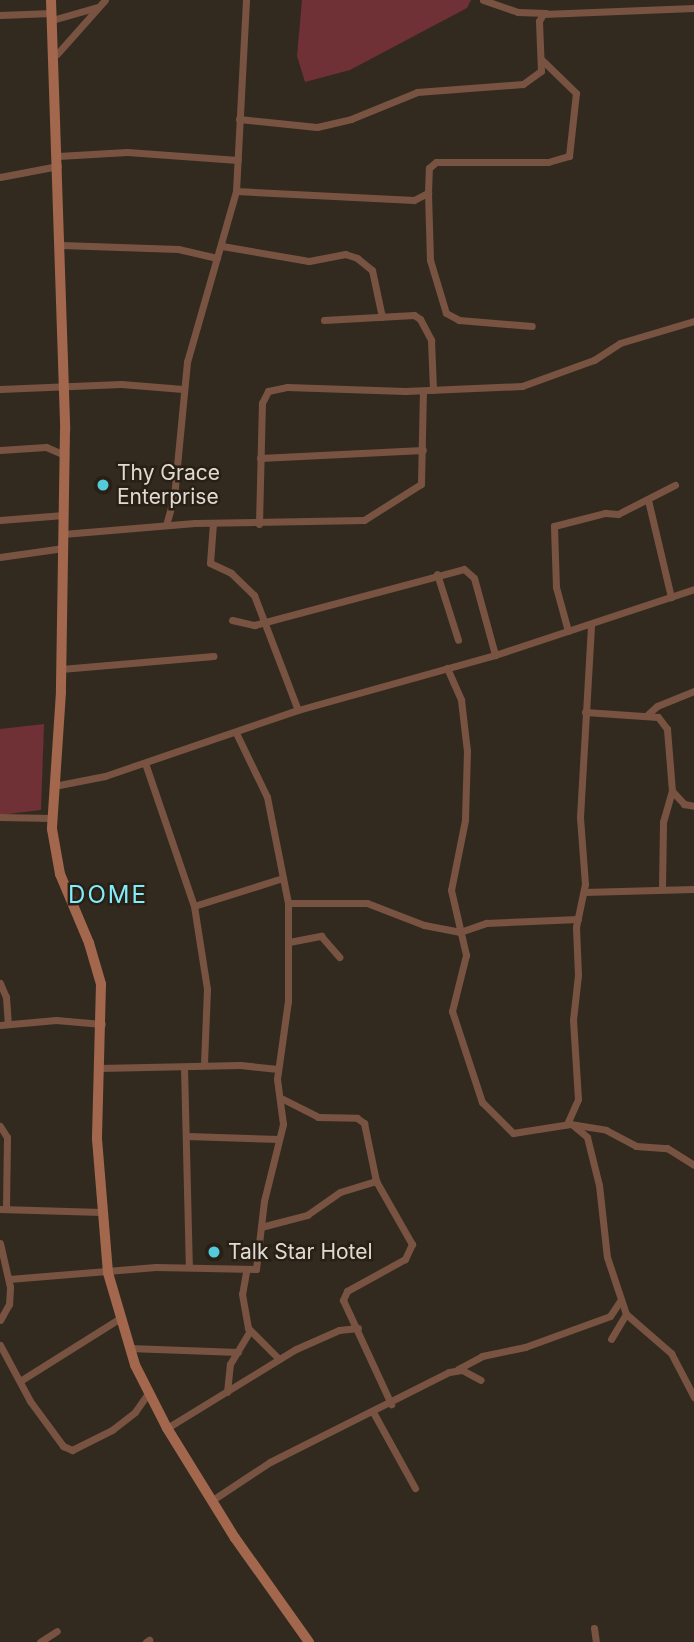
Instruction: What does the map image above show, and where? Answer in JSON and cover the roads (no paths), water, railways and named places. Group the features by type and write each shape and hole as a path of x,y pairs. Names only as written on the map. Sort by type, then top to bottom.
{"street":[{"path":"51,0 57,54 65,455 61,669 52,818 64,886 95,959 102,1024 97,1139 108,1273 129,1349 167,1428 211,1501 305,1640"},
{"path":"57,54 105,0"},
{"path":"166,525 174,497 183,389 236,191 246,0"},
{"path":"483,0 518,12 694,8"},
{"path":"0,15 52,16 99,7"},
{"path":"239,119 301,127 334,124 417,92 523,84 537,77 541,60 539,21 547,13"},
{"path":"532,326 482,323 446,313 430,260 428,193 432,163 548,162 569,156 576,93 541,60"},
{"path":"0,177 58,161 127,152 238,160"},
{"path":"236,191 414,200 428,193"},
{"path":"61,245 178,249 217,258"},
{"path":"222,246 309,261 345,254 357,258 372,270 382,317"},
{"path":"324,320 414,315 426,326 433,390"},
{"path":"259,524 262,403 275,388 423,391 530,384 594,360 621,343 694,321"},
{"path":"0,389 121,384 183,389"},
{"path":"63,534 166,525 364,520 418,488 423,450 423,391"},
{"path":"0,450 46,447 65,455"},
{"path":"260,458 423,450"},
{"path":"568,631 555,587 554,526 593,515 618,514 675,485"},
{"path":"648,500 671,597"},
{"path":"0,520 64,514"},
{"path":"213,523 210,563 248,589 268,621 298,710"},
{"path":"0,557 63,548"},
{"path":"232,620 249,625 268,621 464,569 472,574 495,654"},
{"path":"438,574 458,640"},
{"path":"54,786 145,763 298,710 591,625 694,589"},
{"path":"569,1124 578,1098 573,1020 578,919 584,892 580,817 585,712 593,653 591,625"},
{"path":"61,669 212,656"},
{"path":"447,668 461,700 467,751 466,820 451,890 466,955 452,1011 482,1102 513,1133 569,1124 606,1130 636,1146 667,1148 694,1165"},
{"path":"647,715 657,706 694,691"},
{"path":"585,712 647,715 658,718 667,729 673,791 663,822 662,888"},
{"path":"9,1279 189,1267 246,1272 256,1269 261,1227 279,1139 283,1099 278,1069 288,1001 288,903 267,797 236,733"},
{"path":"145,763 194,906 207,989 204,1065"},
{"path":"673,791 684,804 694,806"},
{"path":"0,817 52,818"},
{"path":"194,906 283,878"},
{"path":"584,892 694,889"},
{"path":"288,903 367,903 424,925 460,932 486,923 578,919"},
{"path":"289,942 321,936 339,957"},
{"path":"0,983 6,997 4,1024 102,1024"},
{"path":"99,1068 204,1065 278,1069"},
{"path":"184,1067 189,1267"},
{"path":"283,1099 318,1117 361,1120 376,1181 412,1249 405,1259 347,1291 343,1300 391,1404"},
{"path":"569,1124 587,1137 599,1185 607,1257 620,1301 626,1314 671,1353 694,1397"},
{"path":"0,1126 7,1137 3,1208 102,1212"},
{"path":"187,1136 279,1139"},
{"path":"261,1227 307,1215 340,1192 376,1181"},
{"path":"0,1243 9,1279 9,1304 0,1320"},
{"path":"246,1272 242,1294 250,1331 279,1359"},
{"path":"211,1501 270,1462 391,1404 482,1356 524,1347 610,1316 620,1301"},
{"path":"611,1339 626,1314"},
{"path":"20,1381 119,1319"},
{"path":"167,1428 279,1359 339,1330 358,1328"},
{"path":"227,1391 230,1364 250,1331"},
{"path":"0,1345 63,1446 72,1450 112,1430 135,1412 149,1392"},
{"path":"129,1349 238,1352"},
{"path":"457,1370 481,1380"},
{"path":"373,1412 415,1488"},
{"path":"594,1628 596,1642"},
{"path":"40,1642 57,1631"}],"place":[{"name":"Thy Grace Enterprise","path":"103,485"},
{"name":"Talk Star Hotel","path":"214,1252"}],"district":[{"name":"DOME","path":"108,895"}]}
